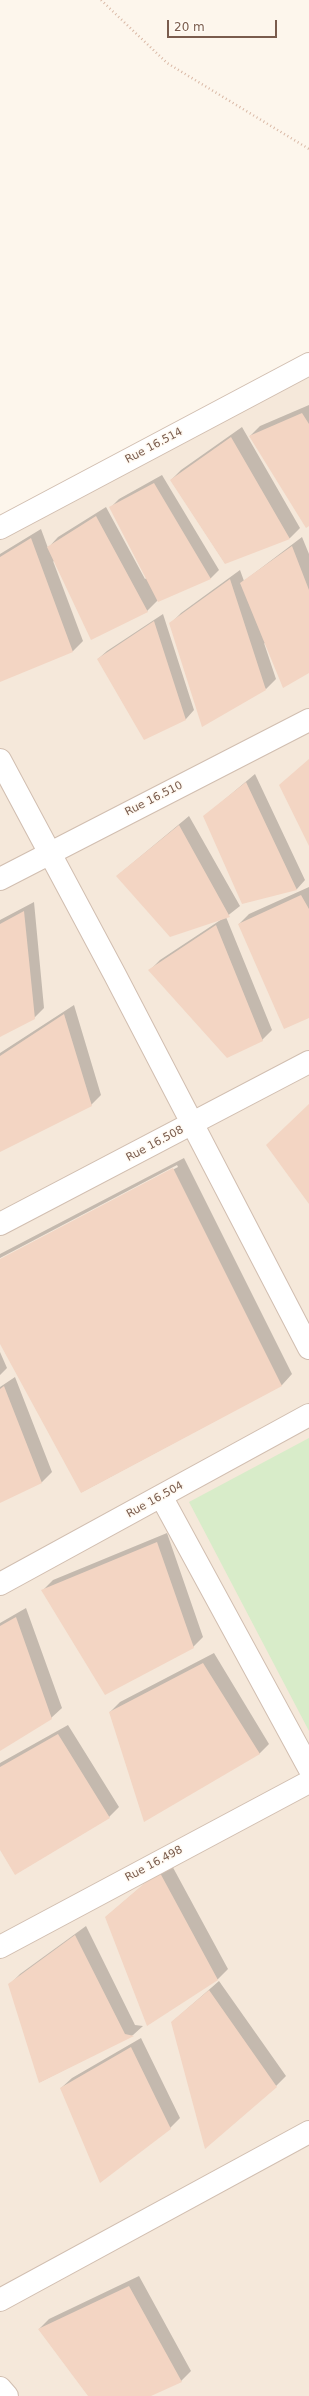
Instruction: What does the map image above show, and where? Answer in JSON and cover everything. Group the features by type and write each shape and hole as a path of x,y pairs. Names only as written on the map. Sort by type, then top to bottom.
{"street":[{"name":"Rue 16.514","path":"0,528 309,364"},
{"name":"Rue 16.510","path":"0,879 309,720"},
{"path":"0,760 193,1124 309,1348"},
{"name":"Rue 16.508","path":"0,1224 309,1062"},
{"name":"Rue 16.504","path":"0,1584 309,1415"},
{"path":"161,1496 309,1768"},
{"name":"Rue 16.498","path":"0,1947 309,1782"},
{"path":"0,2300 309,2132"},
{"path":"0,2388 7,2396"}],"path":[{"path":"101,0 167,63 309,149"}],"shaded area":[{"path":"309,367 309,2396 0,2396 0,524"}],"green space":[{"path":"309,1438 309,1731 189,1502"}],"building":[{"path":"302,413 309,424 309,526 306,528 249,436"},
{"path":"231,437 290,539 225,564 170,480"},
{"path":"154,483 211,579 158,602 109,507"},
{"path":"96,516 148,612 91,640 47,547"},
{"path":"31,538 73,652 0,682 0,557"},
{"path":"292,546 309,590 309,673 283,688 240,583"},
{"path":"230,579 266,690 202,727 169,623"},
{"path":"154,621 186,720 144,740 97,659"},
{"path":"309,759 309,846 279,785"},
{"path":"246,782 297,890 242,904 203,816"},
{"path":"179,825 230,917 170,937 116,876"},
{"path":"301,895 309,909 309,1018 284,1029 238,924"},
{"path":"24,911 35,1019 0,1037 0,924"},
{"path":"216,925 263,1041 227,1058 148,970"},
{"path":"64,1014 92,1106 0,1152 0,1056"},
{"path":"309,1104 309,1204 266,1145"},
{"path":"173,1168 282,1386 81,1493 0,1344 0,1259"},
{"path":"4,1386 42,1483 0,1503 0,1389"},
{"path":"157,1542 194,1648 105,1695 41,1590"},
{"path":"16,1617 52,1719 0,1751 0,1626"},
{"path":"203,1663 260,1754 144,1822 109,1712"},
{"path":"58,1734 110,1818 15,1875 0,1850 0,1767"},
{"path":"159,1871 218,1980 147,2026 105,1917"},
{"path":"75,1935 125,2034 134,2036 39,2083 8,1984"},
{"path":"209,1990 277,2087 205,2149 171,2022"},
{"path":"131,2047 171,2129 100,2183 60,2088"},
{"path":"129,2286 182,2382 151,2396 88,2396 38,2329"}]}
